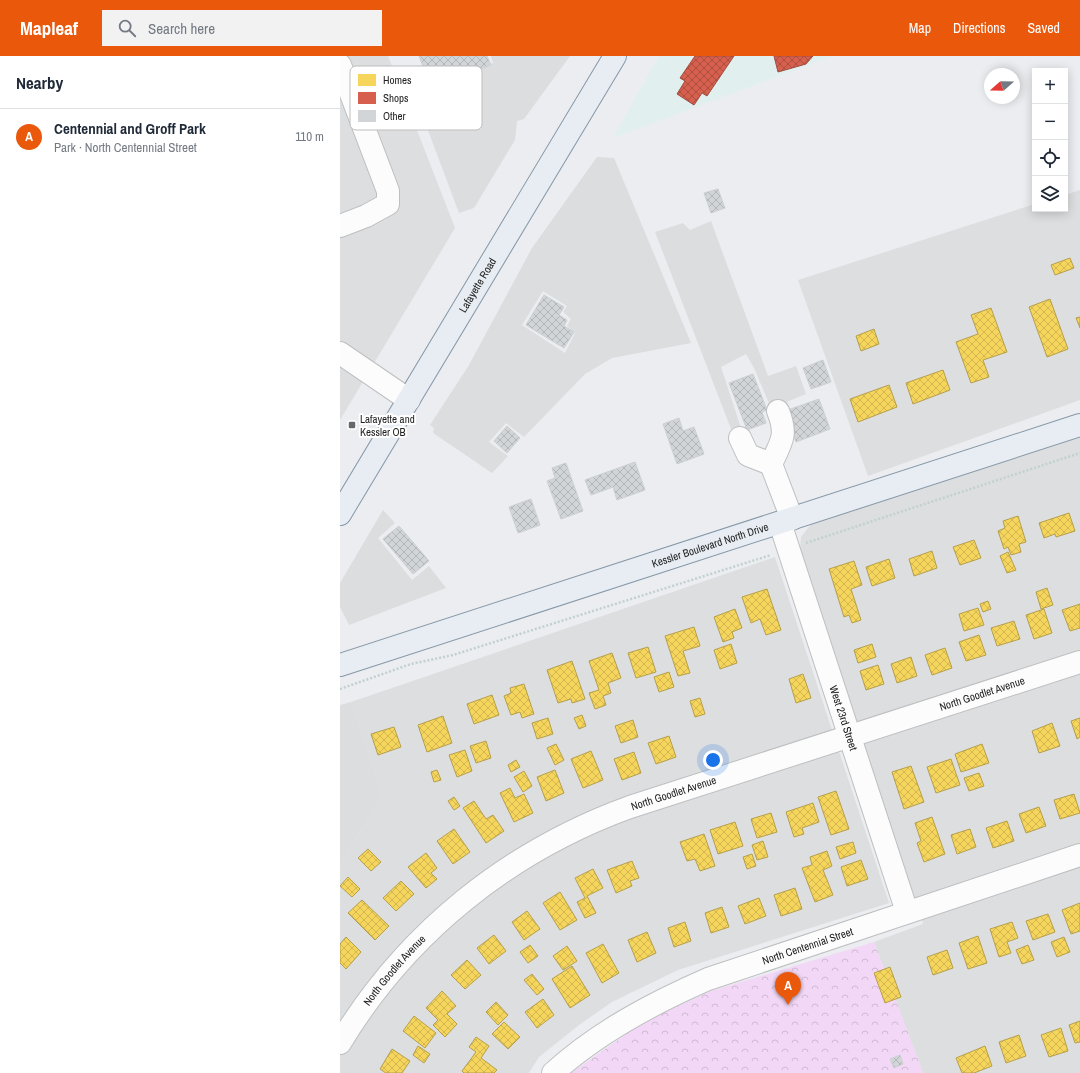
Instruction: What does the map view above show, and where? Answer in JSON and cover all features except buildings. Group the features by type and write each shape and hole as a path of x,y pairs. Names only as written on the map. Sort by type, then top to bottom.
{"main road":[{"name":"Lafayette Road","path":"340,514 615,56"},
{"name":"Kessler Boulevard North Drive","path":"340,665 1080,426"}],"street":[{"path":"340,65 350,91"},
{"path":"340,226 366,216 388,204 388,191 365,130"},
{"path":"340,353 408,400"},
{"path":"740,438 748,455 771,464 783,441 783,424 778,412"},
{"name":"West 23rd Street","path":"771,464 786,521 788,549 907,912"},
{"name":"North Goodlet Avenue","path":"340,1043 380,984 415,945 447,914 475,890 530,853 589,823 630,807 1080,662"},
{"name":"North Centennial Street","path":"554,1073 573,1055 634,1014 662,999 708,979 1080,855"}],"path":[{"path":"340,689 411,664 453,655 788,549 1080,452"}],"shaded area":[{"path":"340,56 388,56 392,66 350,66 350,130 417,130 455,228 340,420"},
{"path":"491,56 570,56 524,119 517,121 515,140 474,208 459,213 428,130 482,130 482,67 493,63"},
{"path":"659,56 832,56 613,138"},
{"path":"597,157 614,158 691,343 612,358 585,374 524,437 506,423 489,442 508,456 492,473 433,433 434,428 430,425 469,365 532,248","holes":["543,291 567,306 563,312 571,319 567,326 575,333 565,353 522,325"]},
{"path":"1080,190 1080,400 868,476 798,280 1032,205 1032,212 1068,212 1068,194"},
{"path":"711,221 768,376 796,366 806,394 771,408 754,368 746,354 721,367 742,431 733,434 655,232 683,223 690,230"},
{"path":"1080,432 1080,1073 923,1073 874,942 923,924 800,550 801,537 812,523"},
{"path":"383,510 395,523 378,538 412,580 429,566 446,588 349,625 340,607 340,583"},
{"path":"775,557 889,903 678,970 612,1002 579,1025 539,1057 529,1073 340,1073 340,864 382,796 351,702"},
{"path":"351,702 382,796 340,864 340,705"}],"green space":[{"path":"874,942 923,1073 571,1073 645,1021 711,991"}],"place":[{"name":"Lafayette and Kessler OB","path":"352,425"},
{"name":"Centennial and Groff Park","path":"788,1005"}]}
